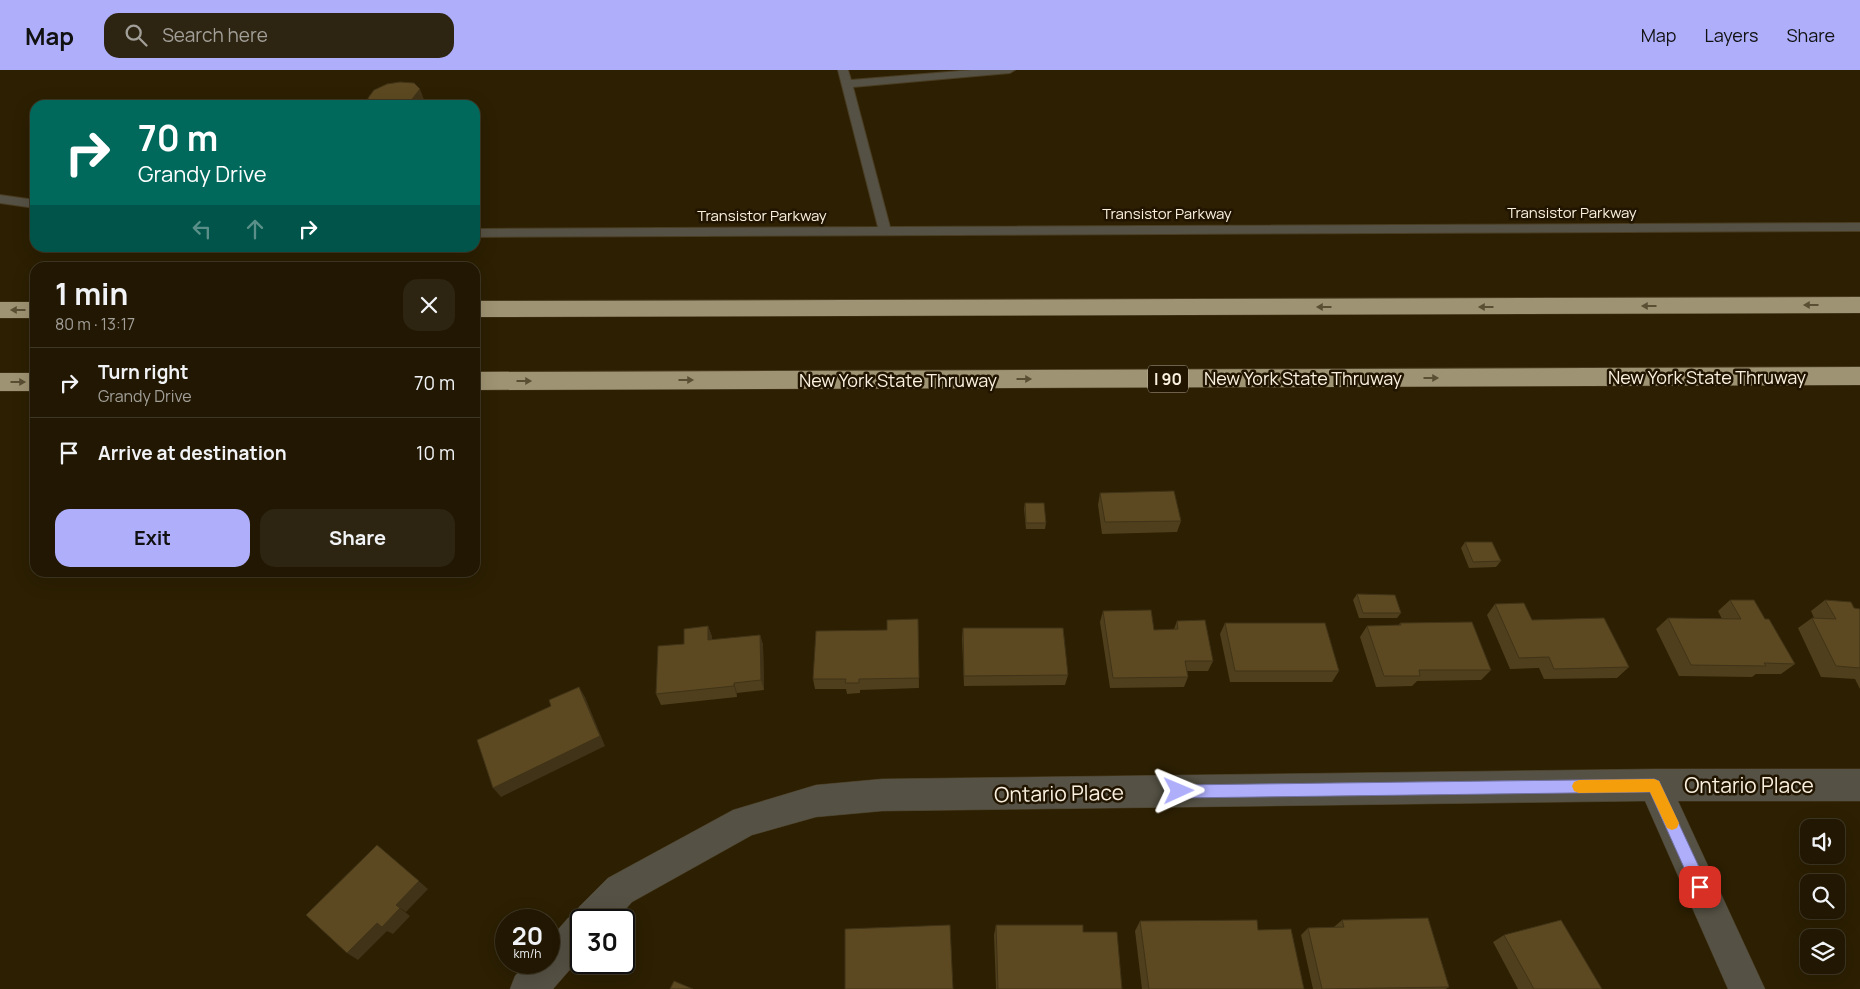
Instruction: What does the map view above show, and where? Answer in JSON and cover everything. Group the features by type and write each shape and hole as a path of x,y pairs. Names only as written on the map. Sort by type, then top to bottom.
{"highway":[{"path":"480,309 1860,305"},
{"path":"0,310 30,310"},
{"name":"New York State Thruway","path":"480,381 1860,376"},
{"path":"0,382 30,382"}],"street":[{"name":"Ontario Place","path":"602,909 620,890 745,821 816,801 882,795 1654,785 1860,785"},
{"path":"1654,785 1747,989"},
{"path":"528,989 570,943"}],"lane":[{"path":"843,70 885,231"},
{"path":"847,84 1010,70"},
{"path":"0,199 30,203"},
{"name":"Transistor Parkway","path":"480,233 1860,228"}],"building":[{"path":"400,82 414,83 420,89 411,100 368,100 374,90 387,84"},
{"path":"1174,491 1181,521 1105,522 1100,493"},
{"path":"1025,503 1044,503 1046,523 1026,523"},
{"path":"1465,542 1492,542 1501,561 1473,562"},
{"path":"1357,594 1395,595 1401,613 1363,613"},
{"path":"1730,600 1754,600 1765,619 1769,619 1795,664 1764,663 1766,666 1691,665 1668,618 1741,619"},
{"path":"1825,600 1851,602 1854,608 1860,609 1860,668 1836,666 1812,618 1836,619"},
{"path":"1524,603 1532,620 1604,618 1629,667 1554,669 1549,657 1519,658 1495,604"},
{"path":"1151,610 1154,630 1178,629 1177,621 1205,620 1213,661 1185,661 1188,677 1113,678 1103,611"},
{"path":"918,619 919,678 859,679 859,683 845,683 846,679 813,679 816,631 887,630 887,620"},
{"path":"1472,622 1491,670 1419,670 1420,676 1384,676 1367,626 1401,625 1400,623"},
{"path":"1225,623 1325,623 1339,671 1235,671"},
{"path":"708,626 708,640 760,635 761,680 734,683 734,686 656,694 658,646 684,644 684,629"},
{"path":"963,628 1063,628 1068,675 964,676"},
{"path":"579,687 600,736 493,788 477,740 551,706 549,700"},
{"path":"377,845 419,881 396,905 400,908 382,927 377,923 347,953 306,915"},
{"path":"1428,918 1449,987 1322,989 1308,928 1344,927 1342,920"},
{"path":"1257,920 1258,930 1291,929 1304,989 1149,989 1140,921"},
{"path":"1561,920 1602,989 1534,989 1504,935"},
{"path":"950,925 953,989 845,989 845,929"},
{"path":"996,925 1083,925 1083,932 1117,932 1122,989 998,989"},
{"path":"674,981 693,989 670,989"}],"slow traffic":[{"path":"1579,786 1654,785 1672,823"}],"route":[{"path":"1179,791 1654,785 1700,887"}]}
